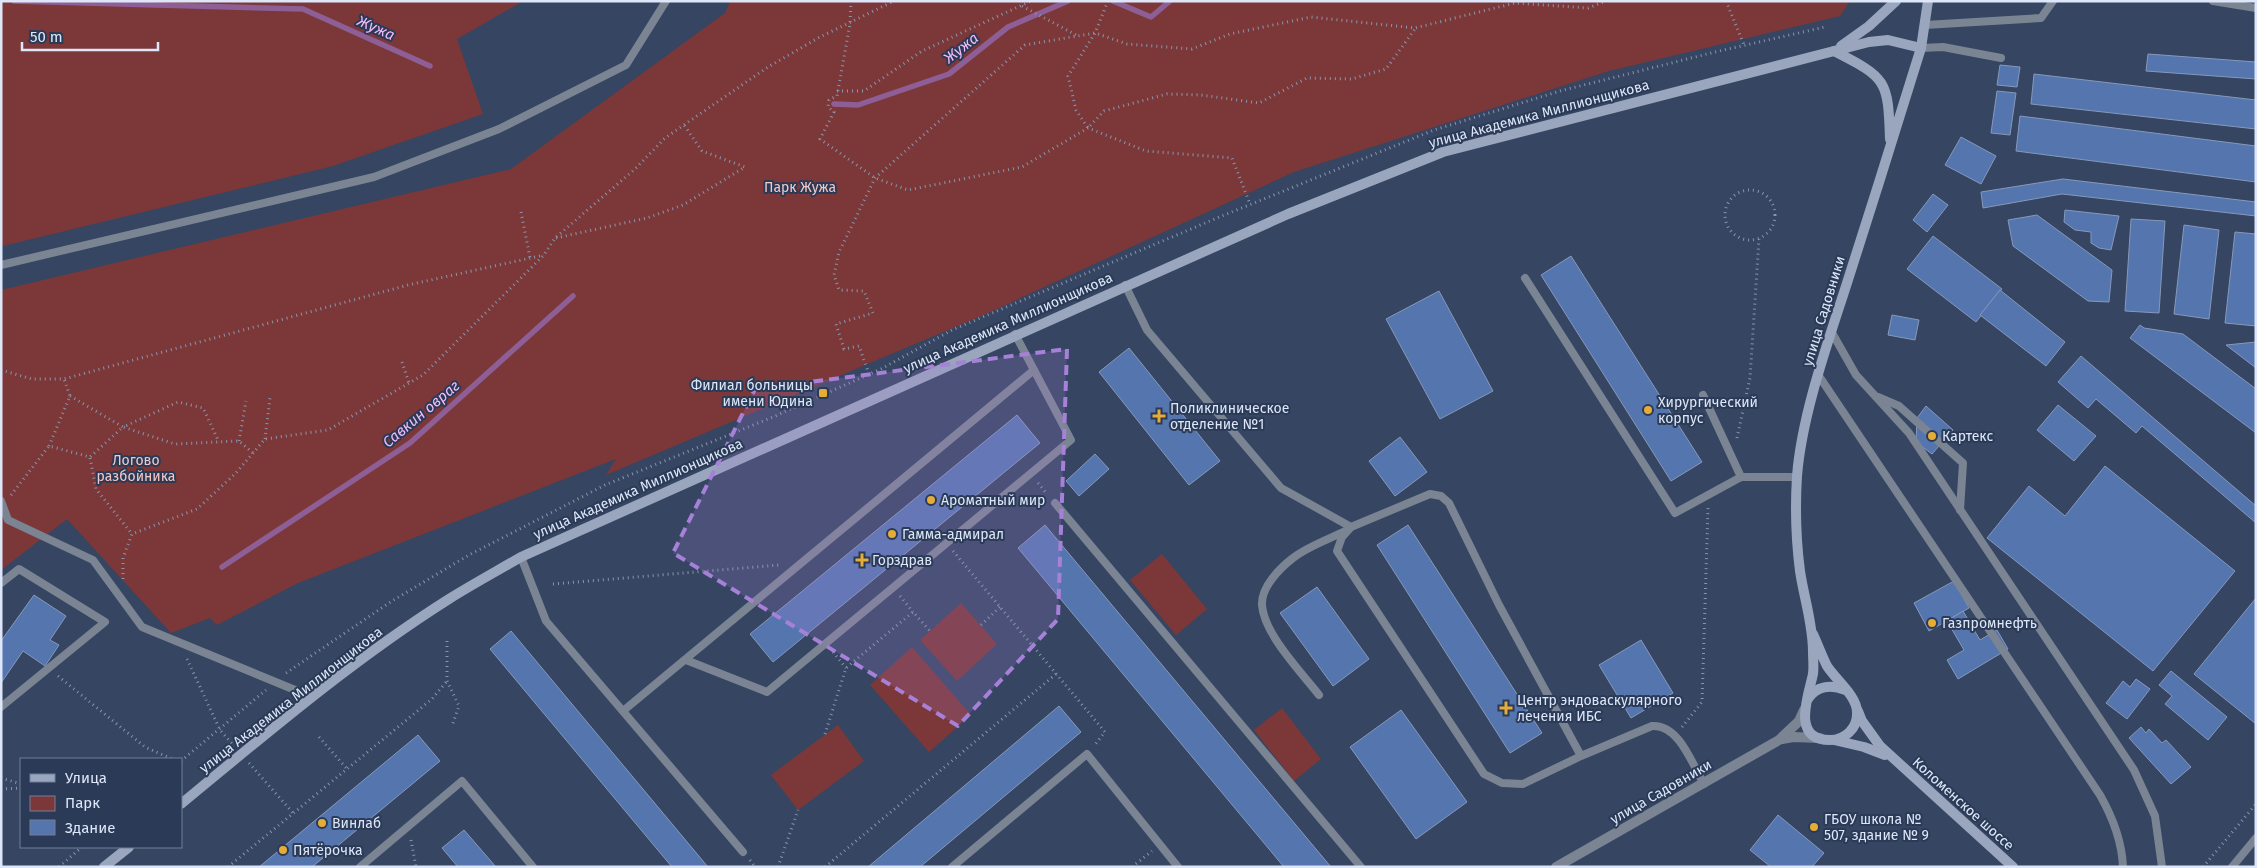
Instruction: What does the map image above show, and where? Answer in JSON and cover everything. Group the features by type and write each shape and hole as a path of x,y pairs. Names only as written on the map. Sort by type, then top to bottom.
{"street":[{"path":"1891,147 1887,93 1882,82 1873,73 1834,51 1869,26 1896,1"},
{"name":"улица Садовники","path":"1556,867 1779,740 1799,721 1805,706 1813,672 1813,634 1800,573 1796,534 1797,477 1808,415 1831,331 1921,48 1928,1"},
{"name":"улица Академика Миллионщикова","path":"182,803 312,697 449,599 521,557 1288,214 1443,152 1869,42 1888,40 1921,48"},
{"name":"улица Садовники","path":"1813,634 1828,666 1845,690 1851,695 1857,709"},
{"name":"улица Садовники","path":"1805,706 1816,691 1823,687 1838,687 1845,690"},
{"path":"1805,706 1804,717 1810,730 1826,739 1839,739 1851,730 1855,724 1857,709"},
{"name":"Коломенское шоссе","path":"1857,709 1868,732 1896,762 2013,867"},
{"name":"улица Садовники","path":"1779,740 1793,736 1826,739"},
{"name":"Коломенское шоссе","path":"1826,739 1864,746 1881,752 1896,762"},
{"path":"104,867 127,848"}],"lane":[{"path":"1,265 374,177 499,128 626,65 666,1"},
{"path":"1925,26 2041,18 2053,1"},
{"path":"2213,1 2256,8"},
{"path":"1921,48 1943,47 2001,58"},
{"path":"1526,278 1675,513 1741,477 1797,477"},
{"path":"1126,285 1147,330 1281,488 1351,528"},
{"path":"1831,331 1856,375 1909,433 2134,770 2155,816 2162,867"},
{"path":"686,660 767,692 1071,440 1016,334"},
{"path":"624,711 1034,370"},
{"path":"1819,376 2035,701 2100,795 2112,816 2123,852 2123,867"},
{"path":"1874,394 1899,406 1963,463 1960,510"},
{"path":"1703,395 1741,477"},
{"path":"1318,695 1270,630 1262,604 1265,590 1272,579 1293,558 1351,528 1430,494 1441,496 1449,503 1499,605 1581,756"},
{"path":"2,504 8,520 93,560 142,627 312,697"},
{"path":"1055,504 1361,867"},
{"path":"1351,528 1342,537 1337,551 1484,774 1502,783 1523,784 1581,756 1652,726 1665,727 1676,735 1704,784"},
{"path":"521,557 546,622 743,852"},
{"path":"1,583 20,569 106,622 1,707"},
{"path":"952,867 1087,754 1178,867"},
{"path":"360,867 462,780 533,867"},
{"path":"2232,867 2256,838"}],"path":[{"path":"852,1 850,24 836,91 837,96 829,100 828,107 834,112 820,139 875,178 908,190 1022,167 1088,128 1104,111 1167,94 1201,95 1259,103 1307,78 1352,79 1386,69 1415,28"},
{"path":"265,439 328,430 423,375 544,255 555,238 635,169 665,138 768,67 818,38 894,1"},
{"path":"836,91 864,91 922,51 1031,1"},
{"path":"1108,1 1095,33 1068,76 1076,110 1088,128 1146,151 1232,158 1250,204"},
{"path":"869,374 860,346 844,348 836,324 873,313 864,291 839,290 834,275 839,252 875,178 1025,45 1095,33 1127,44 1192,49 1230,34 1311,17 1415,28 1515,3 1588,8 1606,1"},
{"path":"1726,1 1744,45"},
{"path":"1022,6 1078,36"},
{"path":"555,238 647,218 683,205 745,167 702,150 684,125"},
{"path":"1732,459 1750,378 1759,239 1772,228 1775,212 1773,204 1768,197 1753,190 1737,193 1731,198 1725,214 1729,229 1742,239 1759,239"},
{"path":"522,212 530,258"},
{"path":"1,370 32,379 64,379 408,285 544,255"},
{"path":"402,362 409,383"},
{"path":"64,379 70,396 122,427 175,444 239,441 253,453"},
{"path":"2,504 49,446 70,396"},
{"path":"123,581 123,558 132,534 198,509 235,474 265,439 270,398"},
{"path":"239,441 246,401"},
{"path":"90,457 122,427 178,402 204,408 218,442"},
{"path":"49,446 90,457"},
{"path":"90,457 96,489 132,534"},
{"path":"1676,735 1702,702 1708,507 1704,497"},
{"path":"960,560 1105,732 1087,754"},
{"path":"552,584 802,562"},
{"path":"893,588 930,631"},
{"path":"980,625 1000,607"},
{"path":"825,734 846,668 913,612"},
{"path":"177,641 198,680 220,730"},
{"path":"448,641 447,681 459,706 452,726"},
{"path":"826,644 846,668"},
{"path":"48,669 145,746 170,758"},
{"path":"825,867 1056,674"},
{"path":"228,867 432,699 447,681"},
{"path":"319,737 347,769"},
{"path":"1,778 20,784"},
{"path":"265,781 293,813"},
{"path":"1,788 20,788"},
{"path":"2203,867 2256,804"},
{"path":"778,867 798,810"},
{"path":"408,827 416,867"},
{"path":"1132,867 1160,845"},
{"path":"59,867 81,848"}],"highlighted area":[{"path":"1067,349 1058,619 958,726 673,553 755,389"}],"green space":[{"path":"1,1 523,1 457,39 483,114 333,166 3,246 1,240"},
{"name":"Парк Жужа","path":"730,1 1850,1 1840,16 1609,71 1294,172 988,313 606,475 616,459 298,583 217,625 210,618 171,633 67,519 1,570 1,290 511,169 725,13"},
{"path":"1162,554 1207,609 1176,635 1130,580"},
{"path":"961,603 997,644 957,681 920,640"},
{"path":"912,647 971,715 929,752 870,685"},
{"path":"1282,708 1321,759 1294,781 1254,730"},
{"path":"838,725 864,761 798,810 771,775"}],"building":[{"path":"2148,54 2256,62 2256,79 2146,71"},
{"path":"2000,65 2020,67 2017,87 1997,85"},
{"path":"2034,74 2256,100 2256,129 2031,104"},
{"path":"1997,91 2016,93 2010,135 1991,133"},
{"path":"2020,116 2256,146 2256,182 2016,151"},
{"path":"1961,137 1996,156 1981,184 1945,165"},
{"path":"2063,179 2256,202 2256,216 2062,194 1983,208 1981,192"},
{"path":"1933,194 1948,205 1927,232 1913,220"},
{"path":"2065,210 2119,216 2111,250 2099,248 2091,243 2091,232 2075,230 2064,222"},
{"path":"2037,215 2112,270 2109,302 2088,301 2013,246 2008,220"},
{"path":"2131,219 2165,221 2159,313 2125,311"},
{"path":"2184,225 2219,230 2209,319 2174,314"},
{"path":"2235,232 2256,234 2256,326 2225,323"},
{"path":"1933,236 2002,289 1976,322 1907,269"},
{"name":"Хирургический корпус","path":"1571,256 1702,462 1671,481 1541,275"},
{"path":"2000,290 2065,342 2046,366 1980,315"},
{"path":"1439,291 1493,391 1440,419 1386,319"},
{"path":"1892,315 1919,320 1915,340 1888,335"},
{"path":"2140,325 2144,328 2183,334 2256,389 2256,433 2130,338"},
{"path":"2256,342 2256,368 2226,345"},
{"name":"Поликлиническое отделение №1","path":"1129,348 1220,461 1189,485 1099,372"},
{"path":"2081,356 2256,506 2256,523 2142,426 2136,433 2096,399 2088,408 2058,382"},
{"path":"2058,405 2096,436 2074,461 2037,430"},
{"name":"Картекс","path":"1926,406 1953,430 1932,454 1916,442 1917,418"},
{"path":"1017,415 1040,443 773,662 750,634"},
{"path":"1400,437 1427,472 1395,496 1369,461"},
{"path":"1095,454 1109,469 1079,496 1066,481"},
{"path":"2105,466 2235,571 2153,671 1987,538 2029,486 2065,516"},
{"path":"1045,525 1331,867 1284,867 1018,548"},
{"path":"1408,525 1542,733 1510,753 1377,545"},
{"path":"1954,581 1969,608 1929,631 1914,603"},
{"path":"1317,587 1369,659 1333,686 1280,613"},
{"path":"34,595 66,616 50,640 59,645 45,666 23,651 1,683 1,641"},
{"path":"2256,598 2256,724 2194,674"},
{"path":"1963,611 1980,640 1997,630 2008,649 1958,679 1947,660 1964,650 1947,621"},
{"path":"511,631 708,867 672,867 490,649"},
{"path":"1641,640 1673,693 1631,718 1599,665"},
{"path":"2171,671 2227,717 2208,740 2165,704 2172,696 2159,685"},
{"path":"2136,679 2150,689 2127,719 2106,703 2123,681 2130,687"},
{"path":"1059,706 1081,732 920,867 868,867"},
{"path":"1401,710 1467,802 1416,839 1350,747"},
{"path":"2141,727 2146,733 2149,729 2162,743 2166,740 2191,767 2171,784 2129,738"},
{"path":"418,735 440,761 312,867 259,867"},
{"path":"1778,815 1824,853 1812,867 1771,867 1750,850"},
{"path":"464,830 496,867 458,867 442,848"}],"waterway":[{"name":"Жужа","path":"14,1 303,9 430,66"},
{"name":"Жужа","path":"834,104 858,105 949,74 1008,27 1068,1"},
{"name":"Жужа","path":"1113,1 1151,17 1170,1"},
{"name":"Савкин овраг","path":"222,567 410,443 573,296"}],"place":[{"name":"Филиал больницы имени Юдина","path":"823,393"},
{"name":"Хирургический корпус","path":"1648,410"},
{"name":"Поликлиническое отделение №1","path":"1159,416"},
{"name":"Картекс","path":"1932,436"},
{"name":"Ароматный мир","path":"931,500"},
{"name":"Гамма-адмирал","path":"892,534"},
{"name":"Горздрав","path":"862,560"},
{"name":"Газпромнефть","path":"1932,623"},
{"name":"Центр эндоваскулярного лечения ИБС","path":"1506,708"},
{"name":"Винлаб","path":"322,823"},
{"name":"ГБОУ школа № 507, здание № 9","path":"1814,827"},
{"name":"Пятёрочка","path":"283,850"}],"park label":[{"name":"Логово разбойника","path":"136,468"}]}
